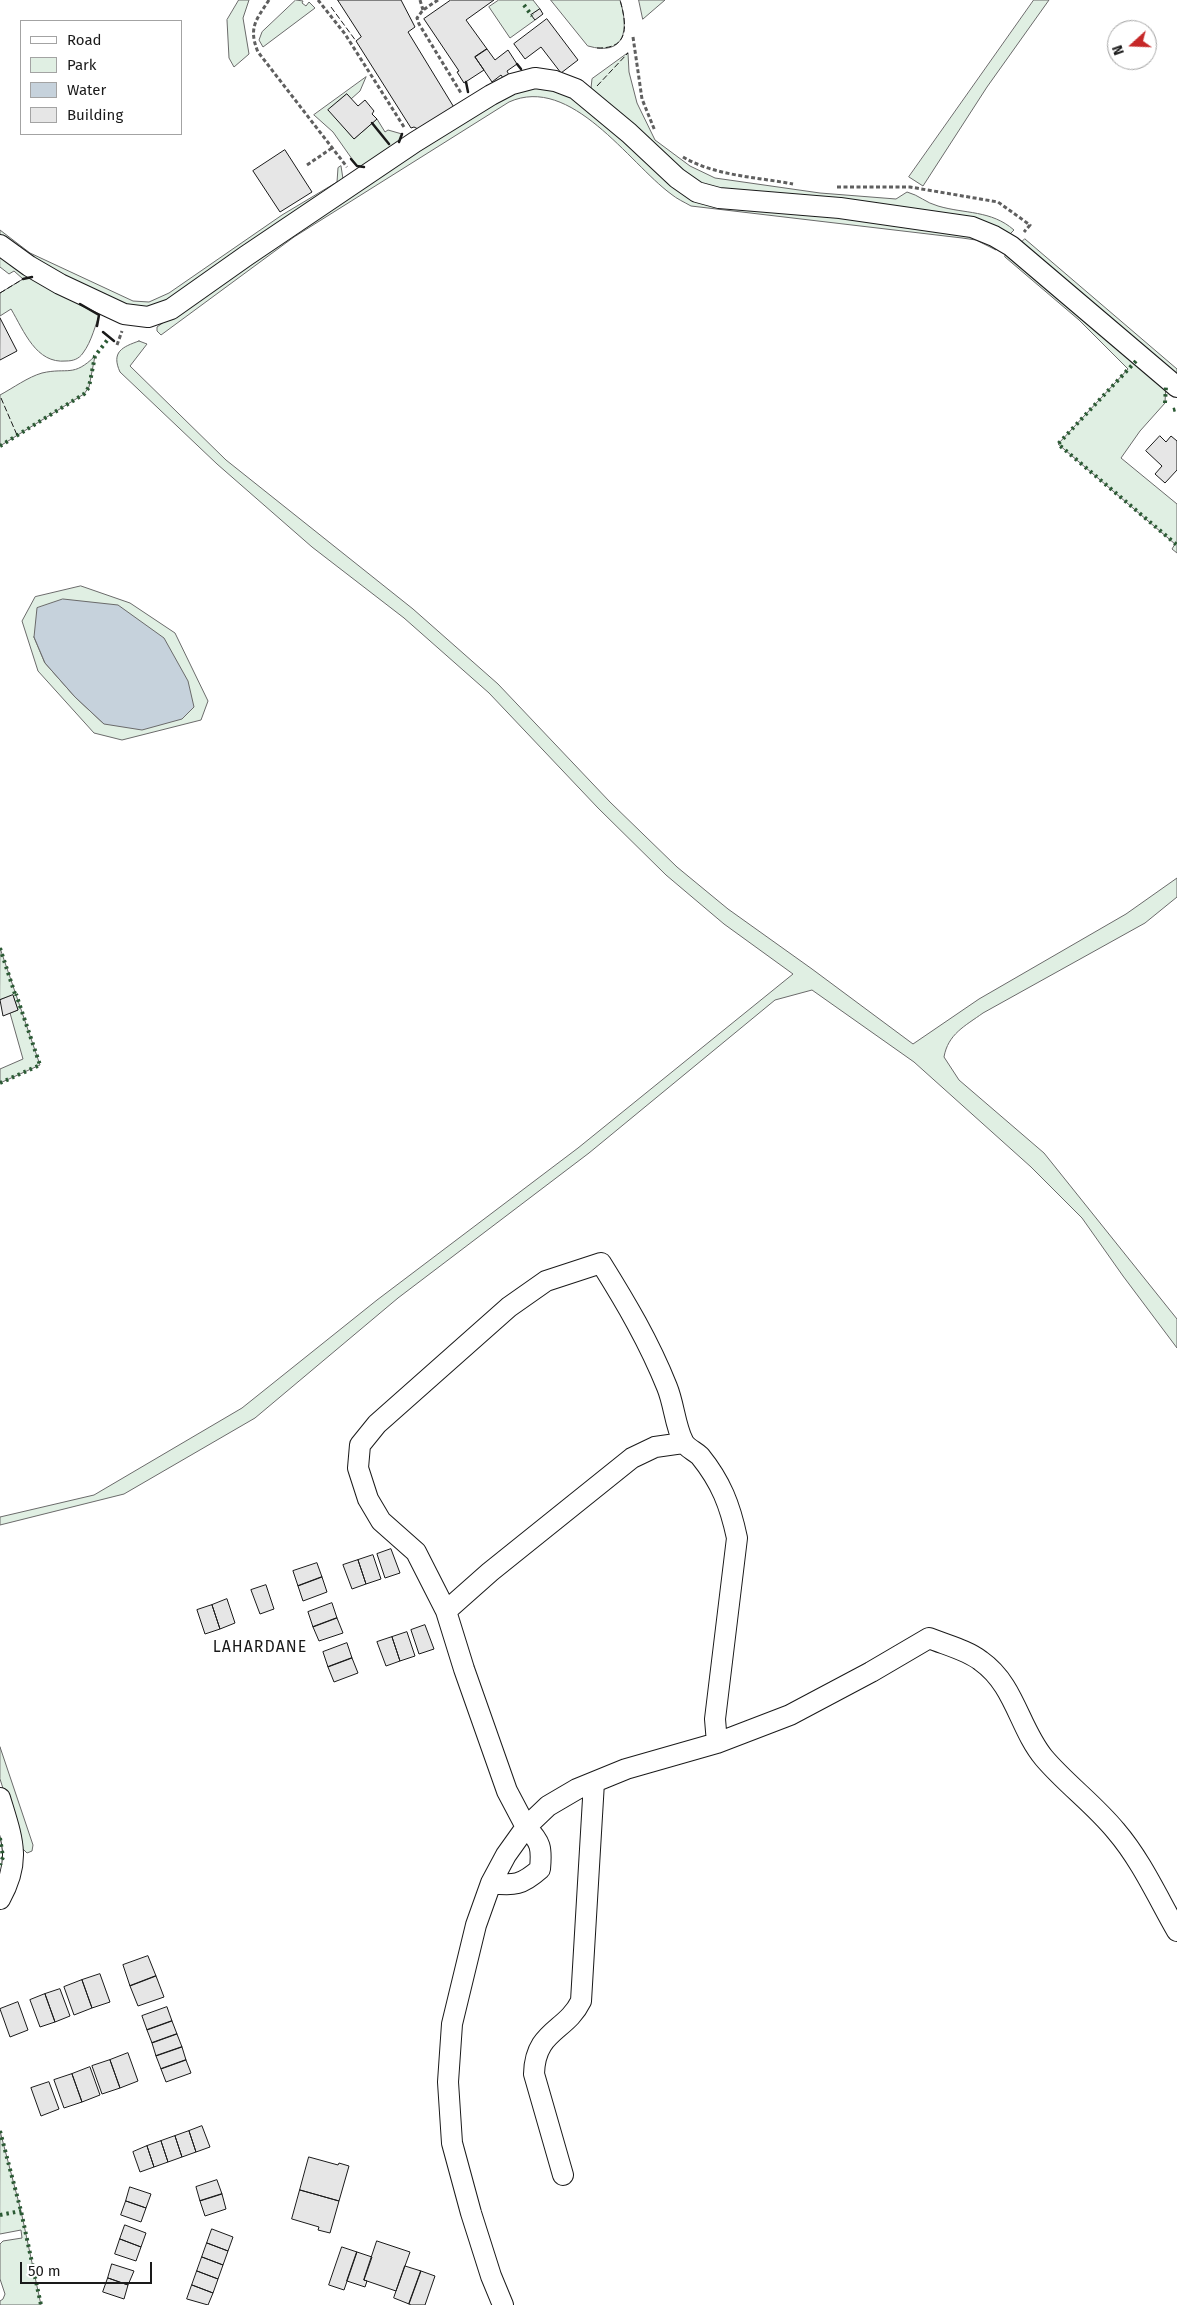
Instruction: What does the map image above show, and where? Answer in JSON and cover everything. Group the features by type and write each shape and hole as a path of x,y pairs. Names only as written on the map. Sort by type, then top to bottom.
{"street":[{"path":"0,245 52,279 124,314 148,317 171,310 246,256 414,142 512,84 525,79 544,78 576,89 629,132 677,178 697,192 719,198 840,208 893,215 972,227 994,236 1011,246 1177,387"},
{"path":"491,1883 508,1885 526,1881 540,1869 542,1850 536,1837 526,1826 507,1791 464,1669 446,1610 416,1552 381,1521 368,1499 358,1468 360,1445 377,1424 509,1307 546,1281 601,1263 647,1339 668,1389 683,1443 698,1454 726,1495 737,1538 715,1719 717,1743"},
{"path":"446,1610 490,1572 632,1458 655,1447 683,1443"},
{"path":"503,2305 491,2276 474,2222 452,2143 448,2082 452,2024 476,1925 491,1883 506,1855 526,1826 548,1806 594,1782 626,1769 717,1743 790,1715 871,1672 929,1638 980,1659 1000,1678 1008,1689 1034,1745 1045,1760 1117,1832 1133,1855 1177,1931"},
{"path":"563,2175 534,2074 534,2062 545,2038 576,2012 581,2001 594,1782"},
{"path":"0,1798 14,1842 14,1869 0,1899"}],"path":[{"path":"269,0 255,21 252,38 258,52 358,181"},
{"path":"318,0 345,34 414,142"},
{"path":"420,0 422,10"},
{"path":"438,0 422,10 417,18 470,108"},
{"path":"633,37 642,99 651,123 660,138"},
{"path":"307,165 332,148"},
{"path":"680,154 696,164 799,185"},
{"path":"833,187 910,187 998,202 1030,226 1018,239"}],"green space":[{"path":"239,0 249,0 243,18 249,54 234,67 229,58 227,20"},
{"path":"296,0 303,1 302,3 306,6 309,2 315,8 263,47 259,40 262,32"},
{"path":"499,0 533,0 540,9 532,15 535,20 510,38 489,7"},
{"path":"551,0 620,0 624,21 622,38 610,48 588,46"},
{"path":"639,0 665,0 643,19"},
{"path":"1034,0 1049,0 987,87 923,186 909,177"},
{"path":"628,53 629,72 637,103 655,140 690,166 715,178 820,193 896,199 907,192 938,206 977,213 996,219 1014,230 1009,235 699,187 591,88 592,79"},
{"path":"366,77 360,91 351,99 347,94 329,110 354,139 377,119 385,132 388,130 402,134 401,139 392,148 363,167 357,166 333,132 314,115"},
{"path":"527,85 562,90 674,182 967,231 998,246 996,250 976,240 691,206 671,194 598,126 555,100 532,97 509,102 294,237 161,335 157,331 157,327 215,285 482,109"},
{"path":"341,166 343,179 163,308 132,309 45,269 0,239 0,230 30,253 133,301 149,302 169,293 282,215 337,182 338,168"},
{"path":"1025,239 1177,369 1177,380 1019,245"},
{"path":"0,250 101,311 89,343 80,357 73,360 56,361 47,357 39,352 26,336 11,309 0,316 0,293 23,279 14,271 9,274 0,267"},
{"path":"1007,250 1166,383 1165,403 1140,431 1121,458 1177,504 1177,553 1172,549 1175,544 1058,444 1128,369 1079,320 1005,257"},
{"path":"139,341 147,344 130,366 226,460 413,609 498,684 610,802 677,867 728,909 913,1044 979,999 1126,914 1177,878 1177,897 1145,923 983,1013 953,1036 944,1057 959,1080 1044,1153 1177,1319 1177,1348 1082,1218 1031,1167 914,1062 812,990 775,1000 589,1153 398,1298 255,1418 124,1494 0,1525 0,1517 94,1495 242,1408 377,1300 578,1148 793,974 724,924 666,875 598,808 489,693 404,618 312,547 217,464 120,372 117,360 120,351"},
{"path":"95,356 89,387 84,394 0,446 0,395 42,373 70,371 81,367"},
{"path":"81,586 130,603 175,633 208,701 201,720 122,740 94,733 38,671 22,621 35,597","holes":["34,637 104,724 75,697 45,663"]},
{"path":"0,948 40,1065 0,1083 0,1069 23,1059 10,1013 18,1010 13,996 0,1000"},
{"path":"0,1747 33,1845 32,1851 27,1853 22,1848 0,1779"},
{"path":"0,2131 21,2211 41,2305 0,2305 0,2301 5,2294 0,2279 0,2244 3,2241 22,2238 21,2230 0,2234"}],"water":[{"path":"63,599 118,605 164,638 188,681 194,707 182,719 142,730 104,724 75,697 45,663 34,637 37,608"}],"building":[{"path":"338,0 401,0 415,27 408,32 455,109 418,129 411,128 356,41 361,37"},
{"path":"451,0 494,0 466,20 487,49 475,57 484,70 464,83 457,72 459,71 424,19"},
{"path":"540,9 543,14 535,20 531,15"},
{"path":"547,19 578,60 561,73 541,47 525,59 514,44"},
{"path":"487,49 495,60 508,50 517,64 507,71 510,77 505,81 501,75 492,82 475,57"},
{"path":"347,94 358,106 365,100 374,111 372,114 377,119 354,139 328,110"},
{"path":"285,150 312,192 280,212 253,171"},
{"path":"0,318 17,351 0,360"},
{"path":"1160,436 1166,442 1171,436 1177,441 1177,470 1165,483 1155,474 1162,466 1146,451"},
{"path":"13,995 18,1010 3,1016 0,1000"},
{"path":"391,1549 400,1573 385,1578 377,1554"},
{"path":"373,1555 381,1579 366,1584 358,1560"},
{"path":"358,1560 366,1584 352,1589 343,1565"},
{"path":"317,1563 322,1577 298,1586 293,1571"},
{"path":"322,1577 327,1592 303,1601 298,1586"},
{"path":"266,1585 274,1609 260,1614 251,1590"},
{"path":"227,1599 235,1623 220,1629 212,1605"},
{"path":"332,1603 337,1618 313,1627 308,1612"},
{"path":"212,1605 220,1629 205,1634 197,1610"},
{"path":"337,1618 343,1633 319,1641 313,1627"},
{"path":"425,1625 434,1649 419,1654 411,1630"},
{"path":"407,1632 415,1656 400,1661 392,1637"},
{"path":"392,1637 400,1661 386,1666 377,1642"},
{"path":"347,1643 352,1658 328,1667 323,1652"},
{"path":"352,1658 358,1673 334,1682 328,1667"},
{"path":"148,1956 156,1976 130,1986 123,1965"},
{"path":"100,1974 110,2002 92,2008 82,1980"},
{"path":"156,1976 164,1997 138,2006 130,1986"},
{"path":"82,1980 92,2008 74,2015 64,1987"},
{"path":"60,1989 70,2016 55,2022 45,1994"},
{"path":"45,1994 55,2022 40,2027 30,2000"},
{"path":"18,2002 28,2030 10,2037 0,2009"},
{"path":"167,2007 172,2021 147,2030 142,2016"},
{"path":"172,2021 177,2034 152,2043 147,2030"},
{"path":"177,2034 182,2047 156,2056 152,2043"},
{"path":"182,2047 186,2060 161,2069 156,2056"},
{"path":"128,2053 138,2081 120,2088 110,2060"},
{"path":"110,2060 120,2088 102,2094 92,2066"},
{"path":"186,2060 191,2073 166,2082 161,2069"},
{"path":"90,2067 100,2095 82,2102 72,2074"},
{"path":"72,2074 82,2102 64,2108 54,2080"},
{"path":"49,2082 59,2109 41,2116 31,2088"},
{"path":"202,2126 210,2147 196,2152 189,2131"},
{"path":"189,2131 196,2152 182,2157 175,2136"},
{"path":"175,2136 182,2157 168,2162 161,2141"},
{"path":"161,2141 168,2162 154,2167 147,2146"},
{"path":"147,2146 154,2167 140,2172 133,2152"},
{"path":"309,2157 349,2166 339,2201 300,2190"},
{"path":"217,2180 222,2194 200,2201 196,2187"},
{"path":"130,2187 151,2194 146,2208 126,2201"},
{"path":"300,2190 339,2201 330,2233 318,2230 319,2227 292,2219"},
{"path":"222,2194 226,2209 205,2216 200,2201"},
{"path":"126,2201 146,2208 141,2222 121,2215"},
{"path":"125,2225 146,2233 141,2247 120,2239"},
{"path":"212,2229 233,2237 228,2251 207,2243"},
{"path":"120,2239 141,2247 136,2261 115,2254"},
{"path":"377,2241 410,2252 396,2291 364,2280"},
{"path":"207,2243 228,2251 223,2265 202,2257"},
{"path":"342,2247 357,2252 344,2290 329,2285"},
{"path":"357,2252 372,2257 364,2280 367,2281 365,2287 347,2281"},
{"path":"202,2257 223,2265 218,2279 197,2271"},
{"path":"112,2264 134,2271 128,2285 108,2278"},
{"path":"405,2266 421,2271 409,2304 394,2298"},
{"path":"197,2271 218,2279 213,2293 192,2285"},
{"path":"421,2271 435,2276 425,2305 411,2305 409,2304"},
{"path":"108,2278 128,2285 124,2299 103,2292"},
{"path":"192,2285 213,2293 208,2305 187,2299"}],"hedge":[{"path":"524,5 532,16"},
{"path":"0,446 84,394 89,387 95,356 109,338"},
{"path":"1136,361 1058,444 1177,545"},
{"path":"1165,403 1166,386"},
{"path":"1173,410 1177,409"},
{"path":"0,948 15,994"},
{"path":"0,1083 40,1065 16,994"},
{"path":"0,1838 3,1857 0,1865"},
{"path":"0,2131 21,2211 41,2305"},
{"path":"0,2215 21,2211"}],"fence":[{"path":"597,48 616,44 624,34 624,18 620,0"},
{"path":"331,7 356,41"},
{"path":"597,86 628,53"},
{"path":"0,293 23,279"},
{"path":"1,398 17,435"}],"wall":[{"path":"517,64 521,69"},
{"path":"466,82 468,92"},
{"path":"372,123 389,144"},
{"path":"399,142 402,134"},
{"path":"351,159 357,166 364,167"},
{"path":"23,279 32,277"},
{"path":"80,304 99,315 97,326"},
{"path":"103,332 114,341"}],"district":[{"name":"LAHARDANE","path":"260,1648"}]}
